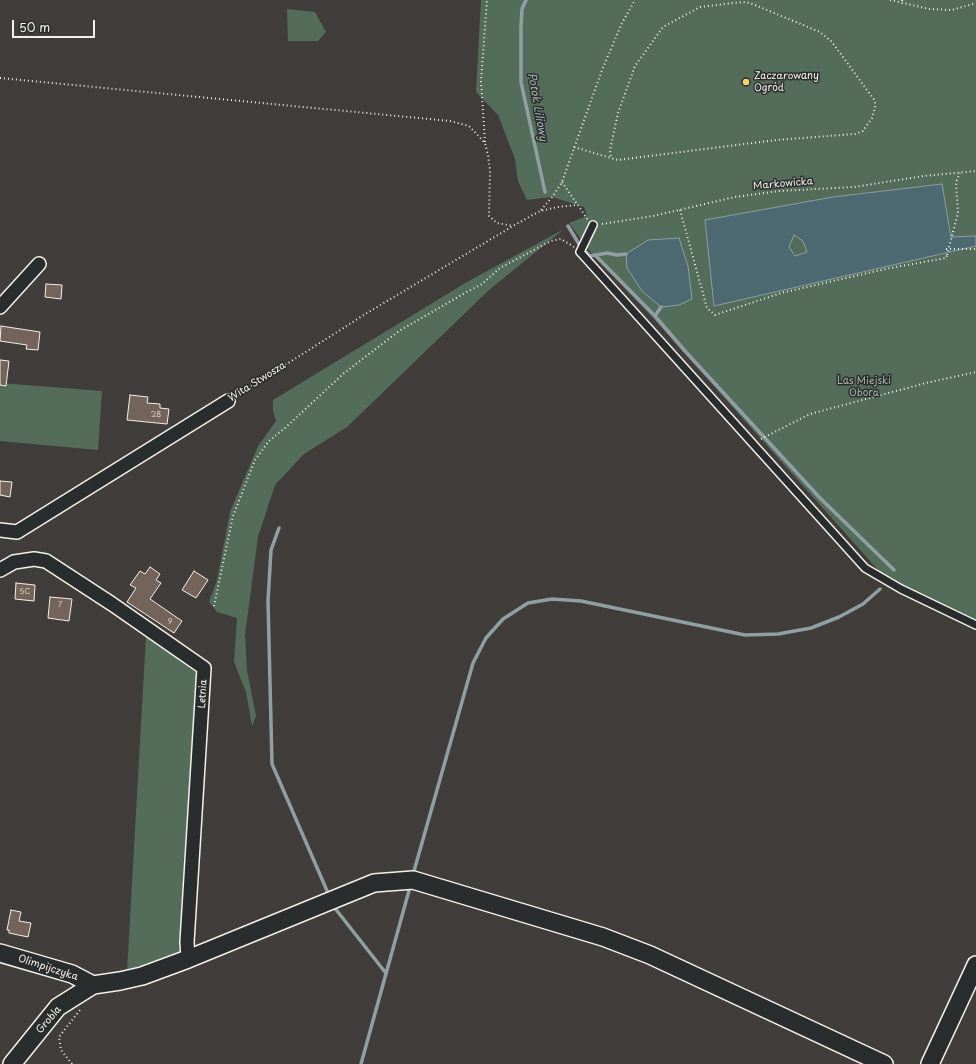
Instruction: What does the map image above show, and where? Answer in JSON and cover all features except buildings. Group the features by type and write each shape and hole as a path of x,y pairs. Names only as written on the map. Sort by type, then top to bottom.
{"street":[{"path":"0,307 39,264"},
{"name":"Wita Stwosza","path":"0,530 18,532 228,401"},
{"name":"Letnia","path":"0,570 14,562 34,559 46,561 112,604 204,668 187,942 188,959"},
{"path":"93,985 142,976 374,884 413,880 603,938 650,955 884,1064"},
{"name":"Olimpijczyka","path":"0,953 72,974 93,985"},
{"path":"930,1064 976,965"},
{"name":"Grobla","path":"12,1064 58,1007 93,985"}],"lane":[{"path":"593,225 580,252 865,568 901,589 976,625"}],"path":[{"path":"487,0 481,81 485,142 490,170 488,216 497,223 513,226"},
{"path":"540,211 553,196 562,182 602,70 622,23 635,0"},
{"path":"890,0 928,10 952,10 976,3"},
{"path":"902,0 903,4"},
{"path":"574,148 618,160 769,141 855,134 863,131 872,118 875,108 875,101 832,42 820,32 750,3 742,2 700,7 663,27 635,66 618,113 610,150 611,158"},
{"path":"0,78 450,121 469,126 485,142"},
{"path":"680,210 706,308 715,315 781,293 890,268 946,258 958,213 956,182 960,172"},
{"name":"Markowicka","path":"593,225 653,216 735,197 779,191 854,187 924,176 960,172 976,172"},
{"path":"562,182 570,192 577,205 593,225"},
{"path":"540,211 577,205"},
{"name":"Wita Stwosza","path":"228,401 367,313 540,211"},
{"path":"214,606 233,516 255,460 269,441 343,374 399,332 482,284 500,268 551,241 561,239 580,252"},
{"path":"946,248 976,249"},
{"path":"760,440 765,436 810,414 926,383 976,372"},
{"path":"72,1064 61,1050 59,1037 84,1005"}],"green space":[{"name":"Las Miejski Obora","path":"481,0 976,0 976,236 951,237 942,184 833,197 705,220 714,306 976,246 976,623 896,590 654,319 591,253 569,223 587,216 584,207 552,197 527,200 518,181 515,159 498,115 476,92"},
{"path":"287,9 315,12 326,32 318,41 288,41"},
{"path":"564,229 489,290 347,427 304,454 275,485 258,537 245,635 247,670 256,716 252,726 246,692 234,662 237,618 217,612 209,602 217,580 230,512 258,446 276,421 273,410 273,400 467,282"},
{"path":"794,234 803,241 807,252 795,257 789,247"},
{"path":"0,383 102,391 98,450 0,441"},
{"path":"146,636 199,675 181,954 127,972"}],"water":[{"path":"942,184 951,237 976,236 976,246 714,306 705,220 833,197","holes":["794,235 803,241 807,252 795,256 789,247"]},
{"path":"679,238 688,266 692,299 679,305 661,307 642,291 627,268 626,254 648,240"}],"waterway":[{"name":"Potok Liliowy","path":"526,0 522,9 521,82 545,192"},
{"path":"568,226 579,244"},
{"path":"586,252 590,256 607,253 617,255 626,254"},
{"path":"595,255 655,316"},
{"path":"661,307 655,316 685,351 820,498 894,570"},
{"path":"279,528 271,550 268,601 272,764 328,893"},
{"path":"414,871 473,663 486,638 503,619 528,603 552,599 581,601 745,635 778,634 811,628 839,617 863,604 880,589"},
{"path":"361,1064 410,887"},
{"path":"334,907 385,972"}],"place":[{"name":"Zaczarowany Ogród","path":"746,82"}]}
